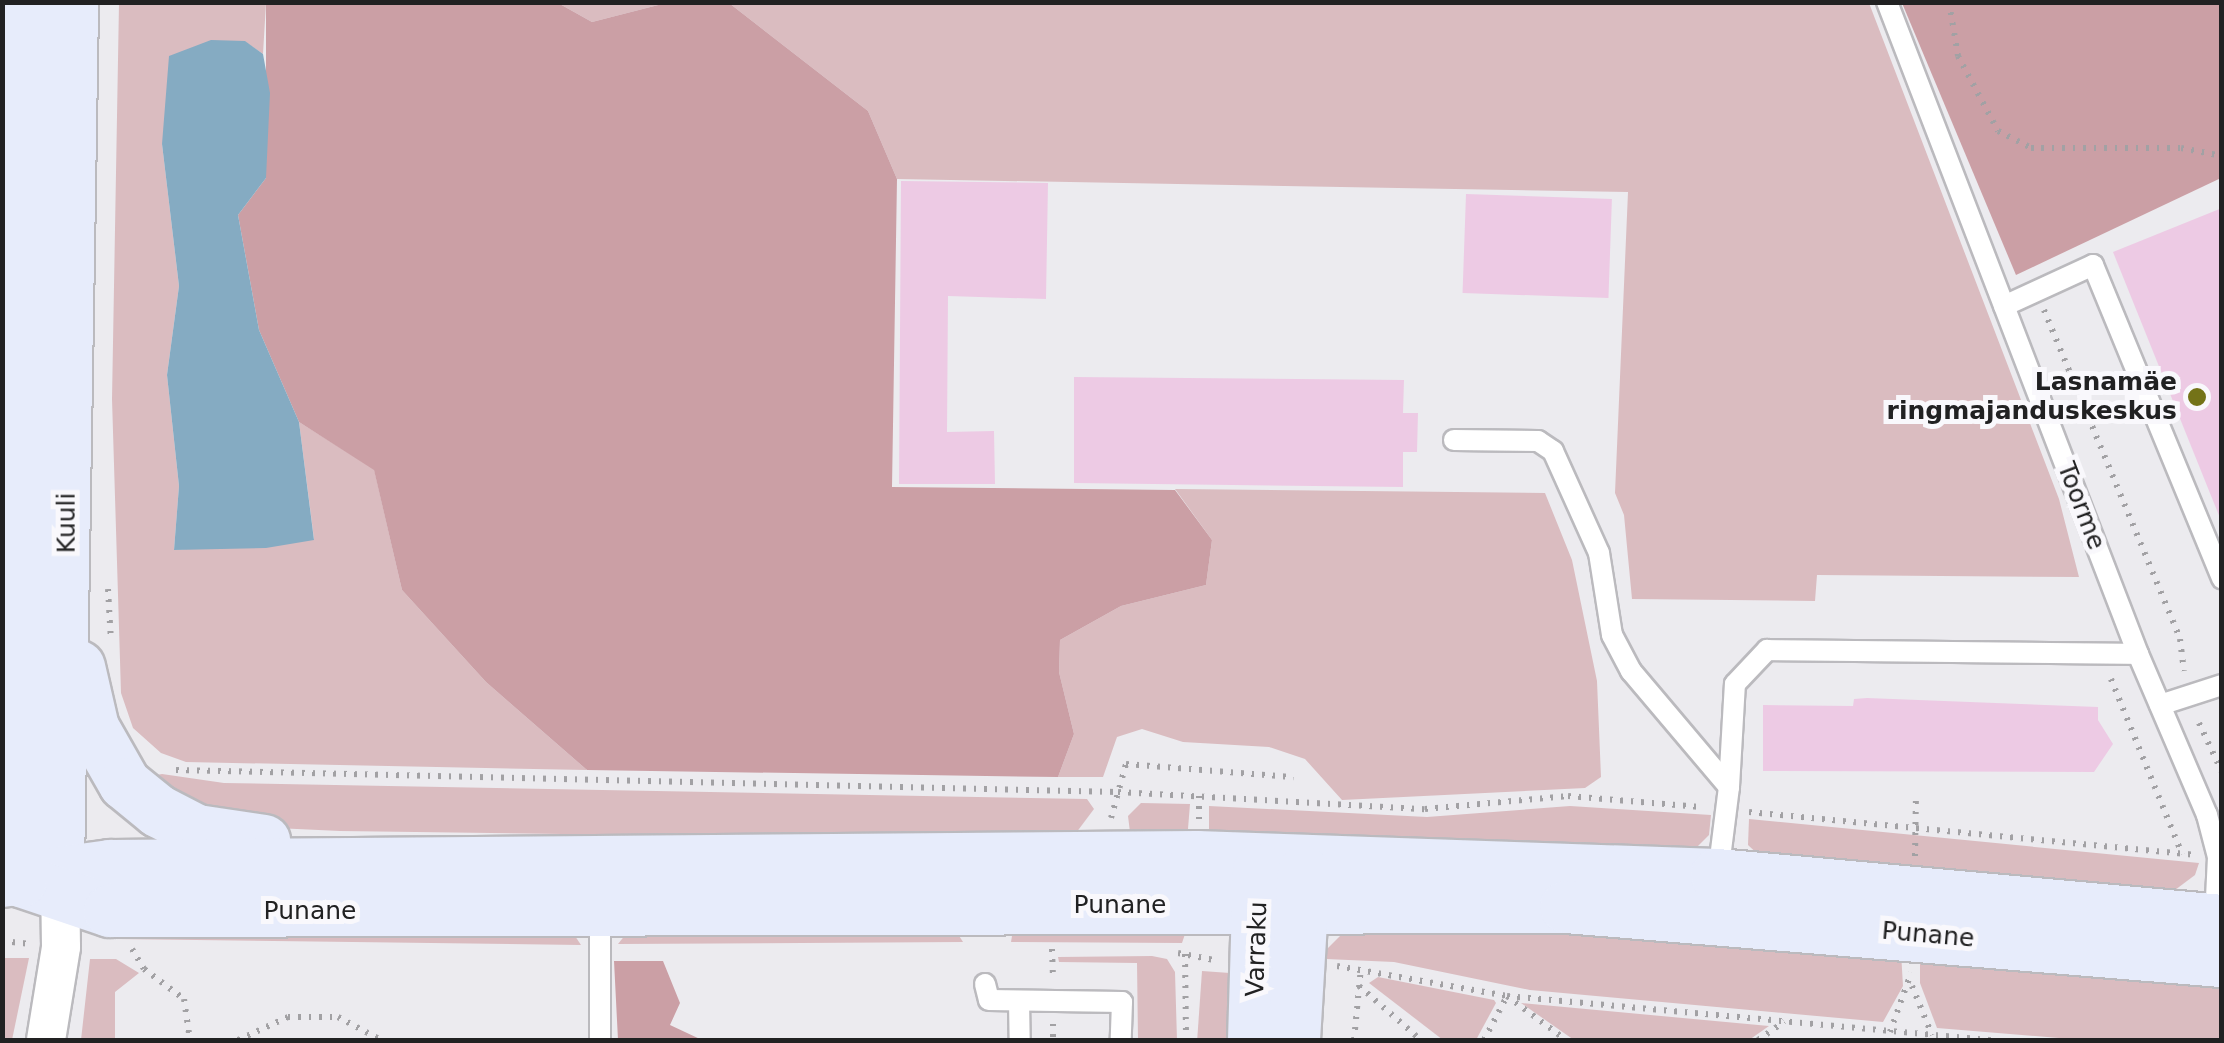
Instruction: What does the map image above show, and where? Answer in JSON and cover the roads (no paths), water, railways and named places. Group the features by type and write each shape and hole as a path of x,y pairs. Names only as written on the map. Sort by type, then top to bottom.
{"main road":[{"name":"Kuuli","path":"24,2 13,176 30,889"},
{"name":"Kuuli","path":"30,889 59,664 87,589 72,2"},
{"path":"87,589 93,728 125,784 158,812 197,831 240,840 419,861"},
{"name":"Punane","path":"30,889 110,910 1100,859 1282,882"},
{"name":"Punane","path":"30,889 419,861 602,886 1282,882 1714,895 2217,940"},
{"name":"Varraku","path":"1254,1040 1282,882"},
{"name":"Varraku","path":"1282,882 1294,1040"}],"street":[{"name":"Kuuli","path":"30,889 46,1040"}],"lane":[{"name":"Toorme","path":"1887,2 2138,654 2207,814 2218,857 2217,940"},
{"path":"2004,306 2093,266 2222,578"},
{"path":"1454,440 1538,441 1553,451 1599,553 1612,635 1631,672 1730,786"},
{"path":"1714,895 1729,810 1735,684 1767,650 2138,654"},
{"path":"2160,705 2221,683"},
{"path":"600,1040 602,886"},
{"path":"985,984 989,1000 1122,1002 1121,1040"},
{"path":"1019,1001 1020,1040"}],"water":[{"path":"211,40 245,41 263,54 270,93 266,178 238,215 259,330 299,422 314,540 266,548 174,550 179,486 167,375 179,286 162,144 169,56"}],"place":[{"name":"Lasnamäe ringmajanduskeskus","path":"2197,397"}]}
